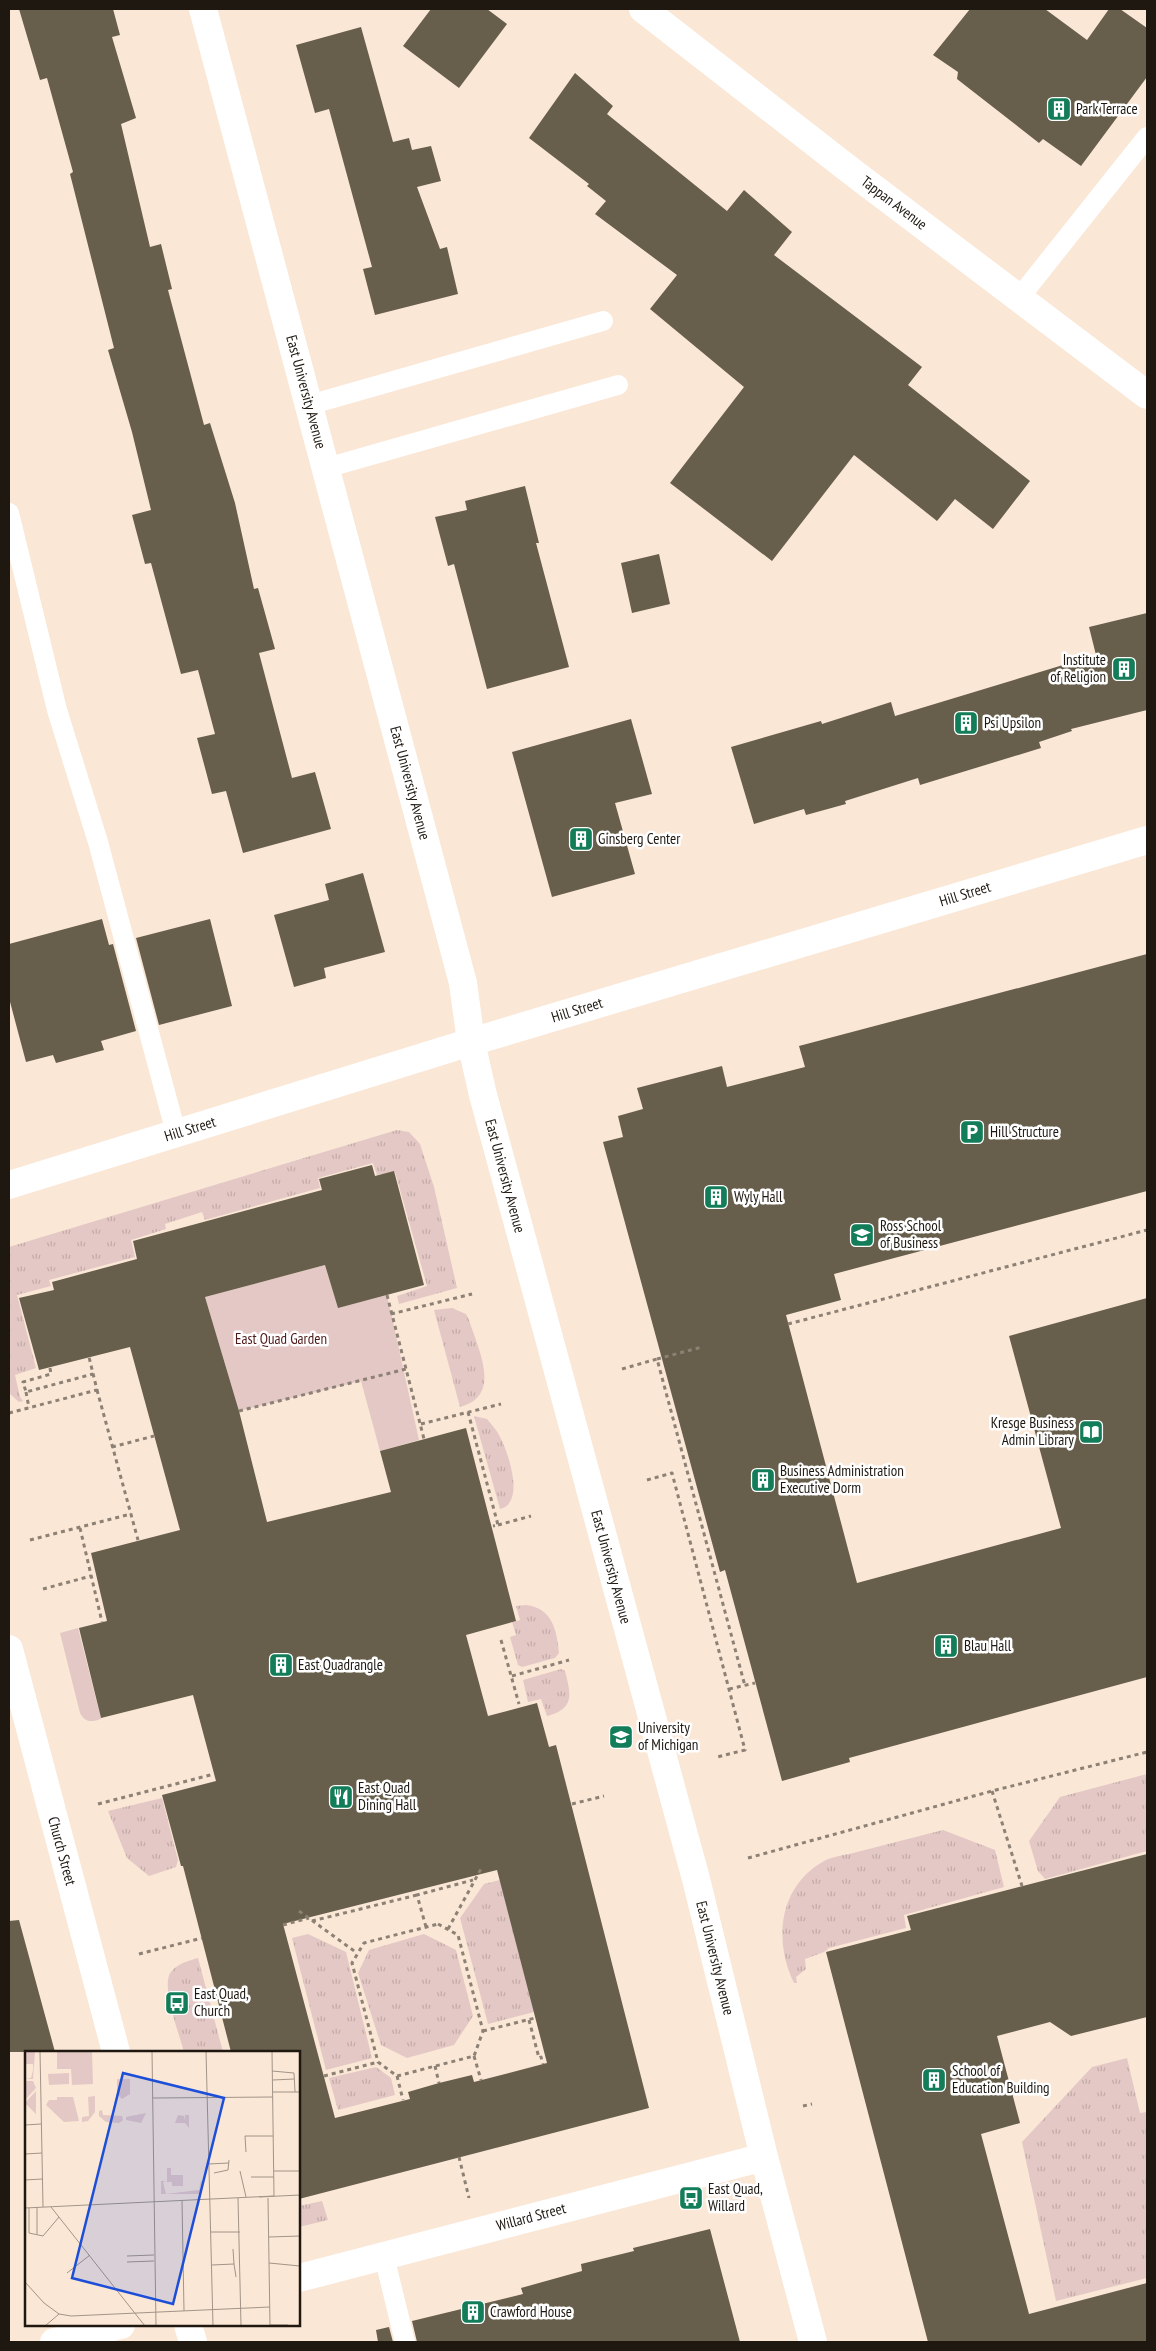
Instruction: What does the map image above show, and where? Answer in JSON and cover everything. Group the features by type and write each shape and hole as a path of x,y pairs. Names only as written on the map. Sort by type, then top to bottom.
{"street":[{"name":"East University Avenue","path":"203,9 463,983 471,1042 483,1095 696,1879 764,2156 814,2342"},
{"name":"Tappan Avenue","path":"643,9 1147,395"},
{"name":"Hill Street","path":"9,1185 471,1042 1147,840"},
{"name":"Church Street","path":"9,1649 116,2051"},
{"name":"Willard Street","path":"300,2278 764,2156"},
{"path":"54,2342 117,2326"},
{"path":"188,2326 192,2342"}],"lane":[{"path":"1019,298 1147,138"},
{"path":"309,405 603,321"},
{"path":"326,468 618,385"},
{"path":"9,514 57,710 98,842 176,1133"},
{"path":"384,2256 406,2342"}],"path":[{"path":"788,1324 1147,1230"},
{"path":"391,1314 472,1294"},
{"path":"387,1295 424,1439"},
{"path":"622,1369 702,1347"},
{"path":"90,1357 97,1390 138,1540"},
{"path":"657,1358 746,1686"},
{"path":"29,1408 23,1382 51,1374 50,1368"},
{"path":"239,1411 406,1369"},
{"path":"26,1392 93,1374"},
{"path":"9,1413 97,1390"},
{"path":"421,1424 501,1404"},
{"path":"468,1412 498,1524"},
{"path":"112,1447 154,1436"},
{"path":"647,1480 672,1473 745,1750 717,1757"},
{"path":"30,1540 131,1514"},
{"path":"492,1526 531,1516"},
{"path":"80,1528 102,1622"},
{"path":"43,1589 91,1576"},
{"path":"501,1640 519,1704"},
{"path":"512,1676 569,1660"},
{"path":"729,1689 746,1686 755,1682"},
{"path":"748,1858 992,1791 1147,1752"},
{"path":"98,1804 214,1774"},
{"path":"992,1791 1022,1886"},
{"path":"572,1804 604,1796"},
{"path":"448,1929 473,1880 482,1867"},
{"path":"284,1925 473,1880"},
{"path":"417,1894 426,1927"},
{"path":"299,1911 357,1953"},
{"path":"404,2100 397,2076 378,2062 352,1962 364,1944 426,1927 438,1924 458,1935 483,2031 474,2056 481,2080"},
{"path":"139,1954 202,1938"},
{"path":"483,2031 535,2018"},
{"path":"528,2020 538,2058 541,2057 543,2064"},
{"path":"397,2076 474,2056"},
{"path":"324,2076 378,2062"},
{"path":"435,2066 439,2083"},
{"path":"803,2106 812,2104"},
{"path":"459,2157 469,2198"}],"green space":[{"path":"397,1130 409,1132 420,1144 434,1187 457,1288 399,1304 397,1296 427,1286 395,1172 377,1175 373,1163 318,1178 320,1188 205,1220 202,1212 165,1224 166,1229 131,1240 135,1257 49,1280 51,1286 17,1295 36,1368 15,1375 20,1397 23,1401 19,1402 9,1393 9,1247"},
{"name":"East Quad Garden","path":"325,1265 338,1307 387,1295 419,1440 380,1451 361,1381 239,1411 205,1297"},
{"path":"452,1308 466,1314 484,1370 484,1382 481,1393 473,1401 460,1407 434,1310"},
{"path":"474,1416 487,1419 498,1433 507,1452 513,1476 512,1497 508,1505 500,1509"},
{"path":"526,1605 542,1611 552,1622 557,1636 559,1653 555,1658 522,1667 518,1665 510,1637 516,1635 512,1622 520,1620 516,1606"},
{"path":"78,1628 101,1719 95,1721 86,1720 80,1713 60,1633"},
{"path":"561,1669 565,1671 569,1687 569,1700 562,1709 547,1716 541,1699 528,1702 523,1680"},
{"path":"1147,1774 1147,1851 1045,1879 1038,1871 1029,1841 1060,1797"},
{"path":"162,1798 178,1860 176,1867 149,1876 127,1858 108,1811"},
{"path":"943,1830 995,1850 1004,1887 904,1915 906,1928 829,1948 824,1952 805,1959 806,1969 796,1977 797,1983 794,1983 787,1966 784,1949 782,1932 784,1915 789,1899 797,1885 809,1872 824,1861 832,1858"},
{"path":"500,1880 534,2012 488,2024 460,1918 484,1884"},
{"path":"308,1934 346,1952 372,2058 326,2070 292,1938"},
{"path":"424,1934 456,1950 473,2016 454,2045 407,2058 381,2045 358,1973 369,1950"},
{"path":"198,1958 223,2051 184,2051 169,1999 168,1979 174,1969 187,1961"},
{"path":"1127,2058 1140,2113 1147,2112 1147,2278 1056,2301 1022,2142 1092,2067"},
{"path":"376,2067 391,2078 395,2095 338,2110 329,2078"},
{"path":"322,2201 328,2220 300,2227 300,2206"}],"building":[{"path":"19,9 113,9 120,35 112,37 136,118 121,124 150,247 161,244 172,289 168,290 204,425 210,423 235,503 254,589 258,588 275,649 259,653 292,778 315,772 331,829 243,853 226,791 212,794 197,738 215,734 198,670 181,674 151,563 145,564 132,515 151,510 132,432 108,350 114,348 70,174 73,172 47,78 40,80"},
{"path":"431,9 487,9 507,24 459,88 403,46"},
{"name":"Park Terrace","path":"970,9 1045,9 1087,40 1109,9 1120,9 1147,28 1147,77 1081,166 1043,139 1039,143 957,79 958,72 933,55"},
{"path":"361,27 393,142 409,138 412,150 431,146 441,181 417,187 440,249 447,247 458,294 375,315 363,269 372,267 329,109 315,113 296,45"},
{"path":"575,73 613,106 607,114 727,211 744,190 792,232 774,255 922,367 908,385 1030,481 993,529 955,499 937,521 854,455 772,561 670,483 744,387 650,309 677,275 595,214 606,201 587,186 589,184 529,138"},
{"path":"525,486 539,543 536,543 569,667 487,689 454,564 448,566 435,517 467,510 465,501"},
{"path":"659,554 670,604 632,613 621,563"},
{"path":"1147,613 1147,710 1071,729 1072,731 1039,742 1041,748 920,785 918,778 845,801 846,804 806,815 804,809 754,824 731,747 821,721 822,724 891,702 895,716 1096,655 1089,627"},
{"name":"Ginsberg Center","path":"631,719 652,794 615,803 635,874 552,897 512,752"},
{"path":"363,873 385,952 324,968 326,978 294,987 274,915 329,900 325,884"},
{"path":"102,919 109,945 113,944 136,1031 101,1041 104,1050 56,1063 53,1055 26,1062 9,998 9,944"},
{"path":"210,919 232,1006 159,1025 136,938"},
{"path":"1147,954 1147,1191 834,1274 841,1300 786,1315 857,1583 1061,1528 1009,1336 1147,1298 1147,1677 849,1758 850,1762 782,1781 725,1570 720,1572 603,1142 623,1137 618,1116 643,1109 637,1088 722,1066 727,1087 805,1067 799,1046"},
{"name":"East Quadrangle","path":"372,1165 375,1176 394,1171 424,1285 338,1308 325,1265 205,1297 239,1411 267,1522 391,1492 380,1451 466,1428 516,1621 466,1635 488,1716 537,1703 549,1747 556,1745 649,2108 300,2199 300,2051 231,2051 183,1866 181,1866 162,1795 216,1781 193,1695 101,1718 79,1628 107,1621 91,1553 180,1530 130,1347 39,1370 19,1298 54,1290 52,1282 137,1259 133,1241 322,1190 319,1179","holes":["497,1870 547,2063 474,2082 472,2075 439,2083 408,2092 410,2099 335,2118 283,1924"]},
{"name":"School of Education Building","path":"1147,1854 1147,2017 1071,2036 1050,2022 997,2036 1020,2123 981,2134 1029,2314 1147,2283 1147,2342 928,2342 826,1952 911,1930 907,1916"},
{"path":"19,1920 55,2051 9,2052 9,1921"},
{"path":"710,2229 740,2342 417,2342 412,2321 523,2294 521,2288 582,2271 581,2264 634,2251 633,2248"},
{"path":"389,2327 393,2342 378,2342 376,2330"}],"place":[{"name":"Park Terrace","path":"1059,109"},
{"name":"Institute of Religion","path":"1124,669"},
{"name":"Psi Upsilon","path":"966,723"},
{"name":"Ginsberg Center","path":"581,839"},
{"name":"Hill Structure","path":"972,1132"},
{"name":"Wyly Hall","path":"716,1197"},
{"name":"Ross School of Business","path":"862,1235"},
{"name":"Kresge Business Admin Library","path":"1091,1432"},
{"name":"Business Administration Executive Dorm","path":"763,1480"},
{"name":"Blau Hall","path":"946,1646"},
{"name":"East Quadrangle","path":"281,1665"},
{"name":"University of Michigan","path":"621,1737"},
{"name":"East Quad Dining Hall","path":"341,1797"},
{"name":"East Quad, Church","path":"177,2003"},
{"name":"School of Education Building","path":"934,2080"},
{"name":"East Quad, Willard","path":"691,2198"},
{"name":"Crawford House","path":"473,2312"}]}
